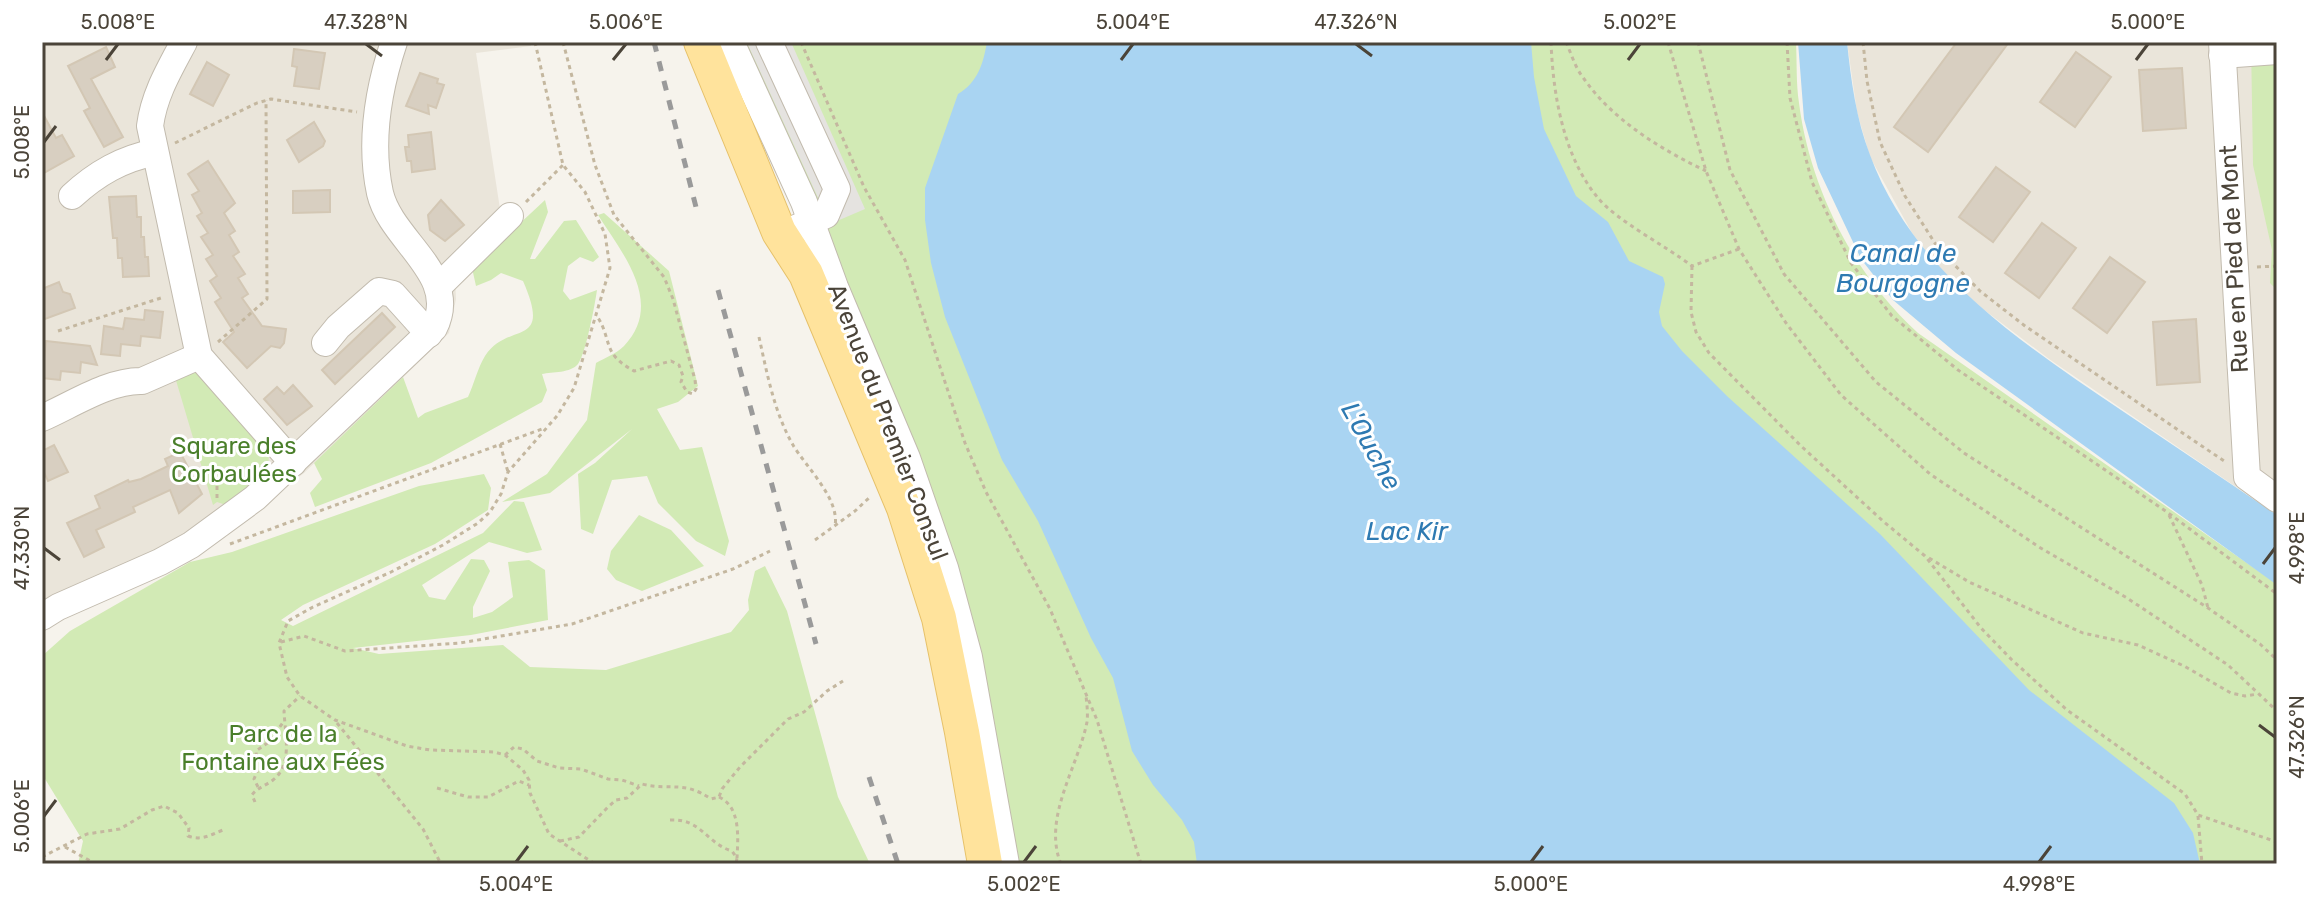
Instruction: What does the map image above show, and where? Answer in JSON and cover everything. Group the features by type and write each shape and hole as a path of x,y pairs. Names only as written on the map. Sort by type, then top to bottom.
{"main road":[{"name":"Avenue du Premier Consul","path":"701,42 794,224"},
{"name":"Avenue du Premier Consul","path":"713,42 794,224 804,269 891,477 939,618 985,864"}],"street":[{"path":"184,42 153,105 150,126 199,356 293,463"},
{"path":"42,617 191,545 255,498 429,334 439,318 439,286 386,211 378,173 376,115 384,71 394,42"},
{"name":"Avenue du Premier Consul","path":"731,42 794,224 907,458 945,568 969,657 1006,864"},
{"path":"769,42 837,189 826,215 794,224"},
{"path":"2222,49 2277,51"},
{"name":"Rue en Pied de Mont","path":"2222,49 2247,477"},
{"path":"72,196 94,175 134,157 155,152"},
{"path":"439,286 510,216"},
{"path":"325,343 338,327 379,291 393,294 429,334"},
{"path":"42,418 110,388 142,381 199,356"},
{"path":"2247,477 2277,499"}],"path":[{"path":"535,42 563,165 585,192 605,234 610,268 574,388 557,416 508,472 501,494 490,512 478,523 404,565 288,621 279,643 287,677 300,696 335,720 407,746 505,755 523,770 549,834 595,864"},
{"path":"563,42 595,165 614,215 664,277 673,299 695,380 693,394 687,392 681,382 683,376 679,365 671,361 634,371 622,364 612,355 596,316"},
{"path":"801,42 864,187 905,260 965,443 986,492 1050,609 1086,693 1141,864"},
{"path":"1551,42 1553,81 1562,123 1576,161 1598,199 1692,266"},
{"path":"1566,42 1581,75 1614,113 1672,155 1706,171"},
{"path":"1668,42 1706,171 1739,249 1786,323 1841,395 1930,474 2039,547 2127,598 2216,657 2277,711"},
{"path":"1698,42 1730,170 1784,274 1876,382 1964,453 2208,608 2260,644 2277,660"},
{"path":"1787,42 1790,98 1812,182 1851,263 1892,316 1958,370 2167,512 2277,594"},
{"path":"1863,42 1867,81 1880,142 1905,196 1938,248 1980,291 2025,326 2247,477"},
{"path":"155,152 266,100 277,99 376,115"},
{"path":"199,356 214,347 267,299 266,100"},
{"path":"510,216 563,165"},
{"path":"1692,266 1739,249"},
{"path":"1692,266 1691,312 1696,332 1709,353 1801,446 1925,556 1969,582 2083,633 2138,645 2184,666 2231,693 2245,696 2258,694"},
{"path":"58,331 154,299 187,292"},
{"path":"759,337 771,392 792,444 822,484 836,517 835,526"},
{"path":"191,545 221,548 544,429"},
{"path":"500,444 508,472"},
{"path":"815,540 855,511 891,477"},
{"path":"217,478 217,505"},
{"path":"2167,512 2202,585 2208,608"},
{"path":"279,643 304,636 345,651 460,643 572,624 733,569 770,551"},
{"path":"1925,556 1981,628 2011,659 2067,710 2185,794 2198,815 2202,864"},
{"path":"719,797 740,767 788,719 804,712 843,681"},
{"path":"1061,864 1055,832 1088,719 1086,693"},
{"path":"255,802 252,795 275,779 285,765 287,741 284,711 300,696"},
{"path":"335,720 423,829 441,864"},
{"path":"258,788 254,779 257,772 256,751 269,742 284,721"},
{"path":"505,755 514,747 523,749 537,761 559,768 581,769 639,786"},
{"path":"437,788 468,797 488,797 519,781 529,785"},
{"path":"560,841 579,837 616,800 627,798 642,784 693,788 711,799 719,797"},
{"path":"719,797 731,806 736,821 736,864"},
{"path":"42,857 95,831 120,829 164,806 170,807 184,819 189,828 188,836 195,839 207,838 223,830"},
{"path":"2198,815 2277,842"},
{"path":"670,820 682,819 703,829 721,848 732,851 737,858"},
{"path":"65,847 96,864"}],"shaded area":[{"path":"42,42 530,42 531,46 476,53 500,209 454,256 456,299 449,333 304,473 190,562 53,624 42,633"},
{"path":"754,42 791,42 865,209 830,224 748,45"},
{"path":"1847,42 2277,42 2277,515 2049,359 1983,309 1944,274 1912,233 1870,157 1857,112"}],"green space":[{"name":"Lac Kir","path":"739,42 1796,42 1798,95 1813,167 1855,257 1895,310 1918,333 2277,584 2277,864 1016,864"},
{"path":"2251,42 2277,42 2277,290 2270,283 2272,250 2253,165"},
{"path":"545,200 548,212 530,259 535,259 564,221 576,220 599,257 593,262 580,257 568,266 563,291 570,300 597,290 587,339 578,364 566,371 542,374 547,390 542,402 431,463 315,507 310,493 322,479 314,463 403,377 418,418 468,397 480,365 494,345 530,326 533,317 531,303 523,281 501,273 476,286 472,268"},
{"path":"604,213 669,271 698,386 678,402 657,409 680,450 702,447 729,541 725,556 696,541 658,503 647,476 612,480 593,534 581,529 578,474 595,463 632,429 550,493 502,502 547,474 587,420 596,363 621,349 636,330 641,313 640,296 628,262 598,215"},
{"name":"Square des Corbaulées","path":"194,371 268,451 269,462 263,478 226,505 217,502 213,505 175,377"},
{"name":"Parc de la Fontaine aux Fées","path":"484,474 491,488 488,510 435,544 303,605 281,620 293,626 483,533 514,501 524,502 542,550 527,553 489,542 422,585 429,597 445,600 471,559 484,560 490,571 473,607 473,618 492,612 513,597 508,562 529,560 545,570 548,620 471,635 353,648 379,654 503,645 530,667 606,670 731,632 749,610 748,600 755,571 765,566 787,611 838,797 870,864 78,864 83,841 42,774 42,656 70,631 190,562 232,552 419,486"},
{"path":"639,515 671,530 704,566 642,591 616,580 607,569 611,551"}],"water":[{"name":"Lac Kir","path":"987,42 1531,42 1544,129 1576,196 1608,222 1629,261 1663,277 1665,284 1659,312 1662,326 1682,351 1728,397 1880,534 2029,690 2174,803 2193,833 2200,864 1197,864 1194,842 1182,820 1153,785 1132,751 1113,678 1091,638 1038,521 1002,460 945,317 931,263 925,220 925,188 958,94 978,72"},
{"name":"Canal de Bourgogne","path":"1798,42 1847,42 1852,85 1865,141 1889,197 1913,235 1974,301 2009,331 2084,385 2277,515 2277,585 1956,353 1893,300 1861,259 1818,168 1804,119"}],"building":[{"path":"1957,42 2009,42 1928,152 1894,127"},
{"path":"106,47 115,67 91,79 123,137 104,147 84,111 90,108 68,66"},
{"path":"294,49 325,53 319,89 294,86 297,67 292,66"},
{"path":"2076,52 2111,77 2075,127 2040,102"},
{"path":"207,62 229,75 213,106 190,94"},
{"path":"2182,68 2186,128 2143,131 2139,70"},
{"path":"420,73 438,79 437,83 444,85 436,108 428,105 429,114 406,106"},
{"path":"42,112 56,138 62,135 74,156 42,174"},
{"path":"314,122 325,141 323,146 299,162 287,140"},
{"path":"431,132 435,169 412,172 405,147 409,147 408,135"},
{"path":"208,161 235,203 224,213 235,231 229,235 239,252 233,256 245,274 238,278 248,294 242,298 262,326 286,329 280,348 271,346 247,368 223,342 234,332 215,302 221,298 210,281 217,276 206,259 213,255 201,237 208,233 197,216 202,213 192,195 199,191 188,174"},
{"path":"1996,167 2030,192 1993,242 1959,217"},
{"path":"330,190 330,212 293,213 293,191"},
{"path":"136,196 149,276 123,277 117,238 113,238 109,197"},
{"path":"441,200 464,225 445,241 430,230 428,215"},
{"path":"2042,223 2076,248 2039,298 2005,273"},
{"path":"2110,257 2145,282 2107,333 2073,308"},
{"path":"59,282 63,292 70,294 75,308 42,320 42,289"},
{"path":"145,310 163,312 160,338 141,336 140,346 121,344 120,356 101,354 104,326 123,329 125,318 144,320"},
{"path":"382,313 395,327 335,384 322,370"},
{"path":"2196,319 2200,382 2157,385 2153,322"},
{"path":"46,341 90,346 97,365 81,362 80,373 61,371 60,380 42,378"},
{"path":"293,385 312,406 287,425 264,399 277,387 284,394"},
{"path":"54,445 68,472 48,481 42,468 42,451"},
{"path":"180,452 202,494 179,513 170,490 133,507 135,512 96,530 104,547 84,557 67,523 100,508 95,496 168,466 165,459"}],"railway":[{"path":"654,42 697,211"},
{"path":"718,290 816,644"},
{"path":"869,777 898,864"}],"water label":[{"name":"L'Ouche","path":"1371,446"}]}
